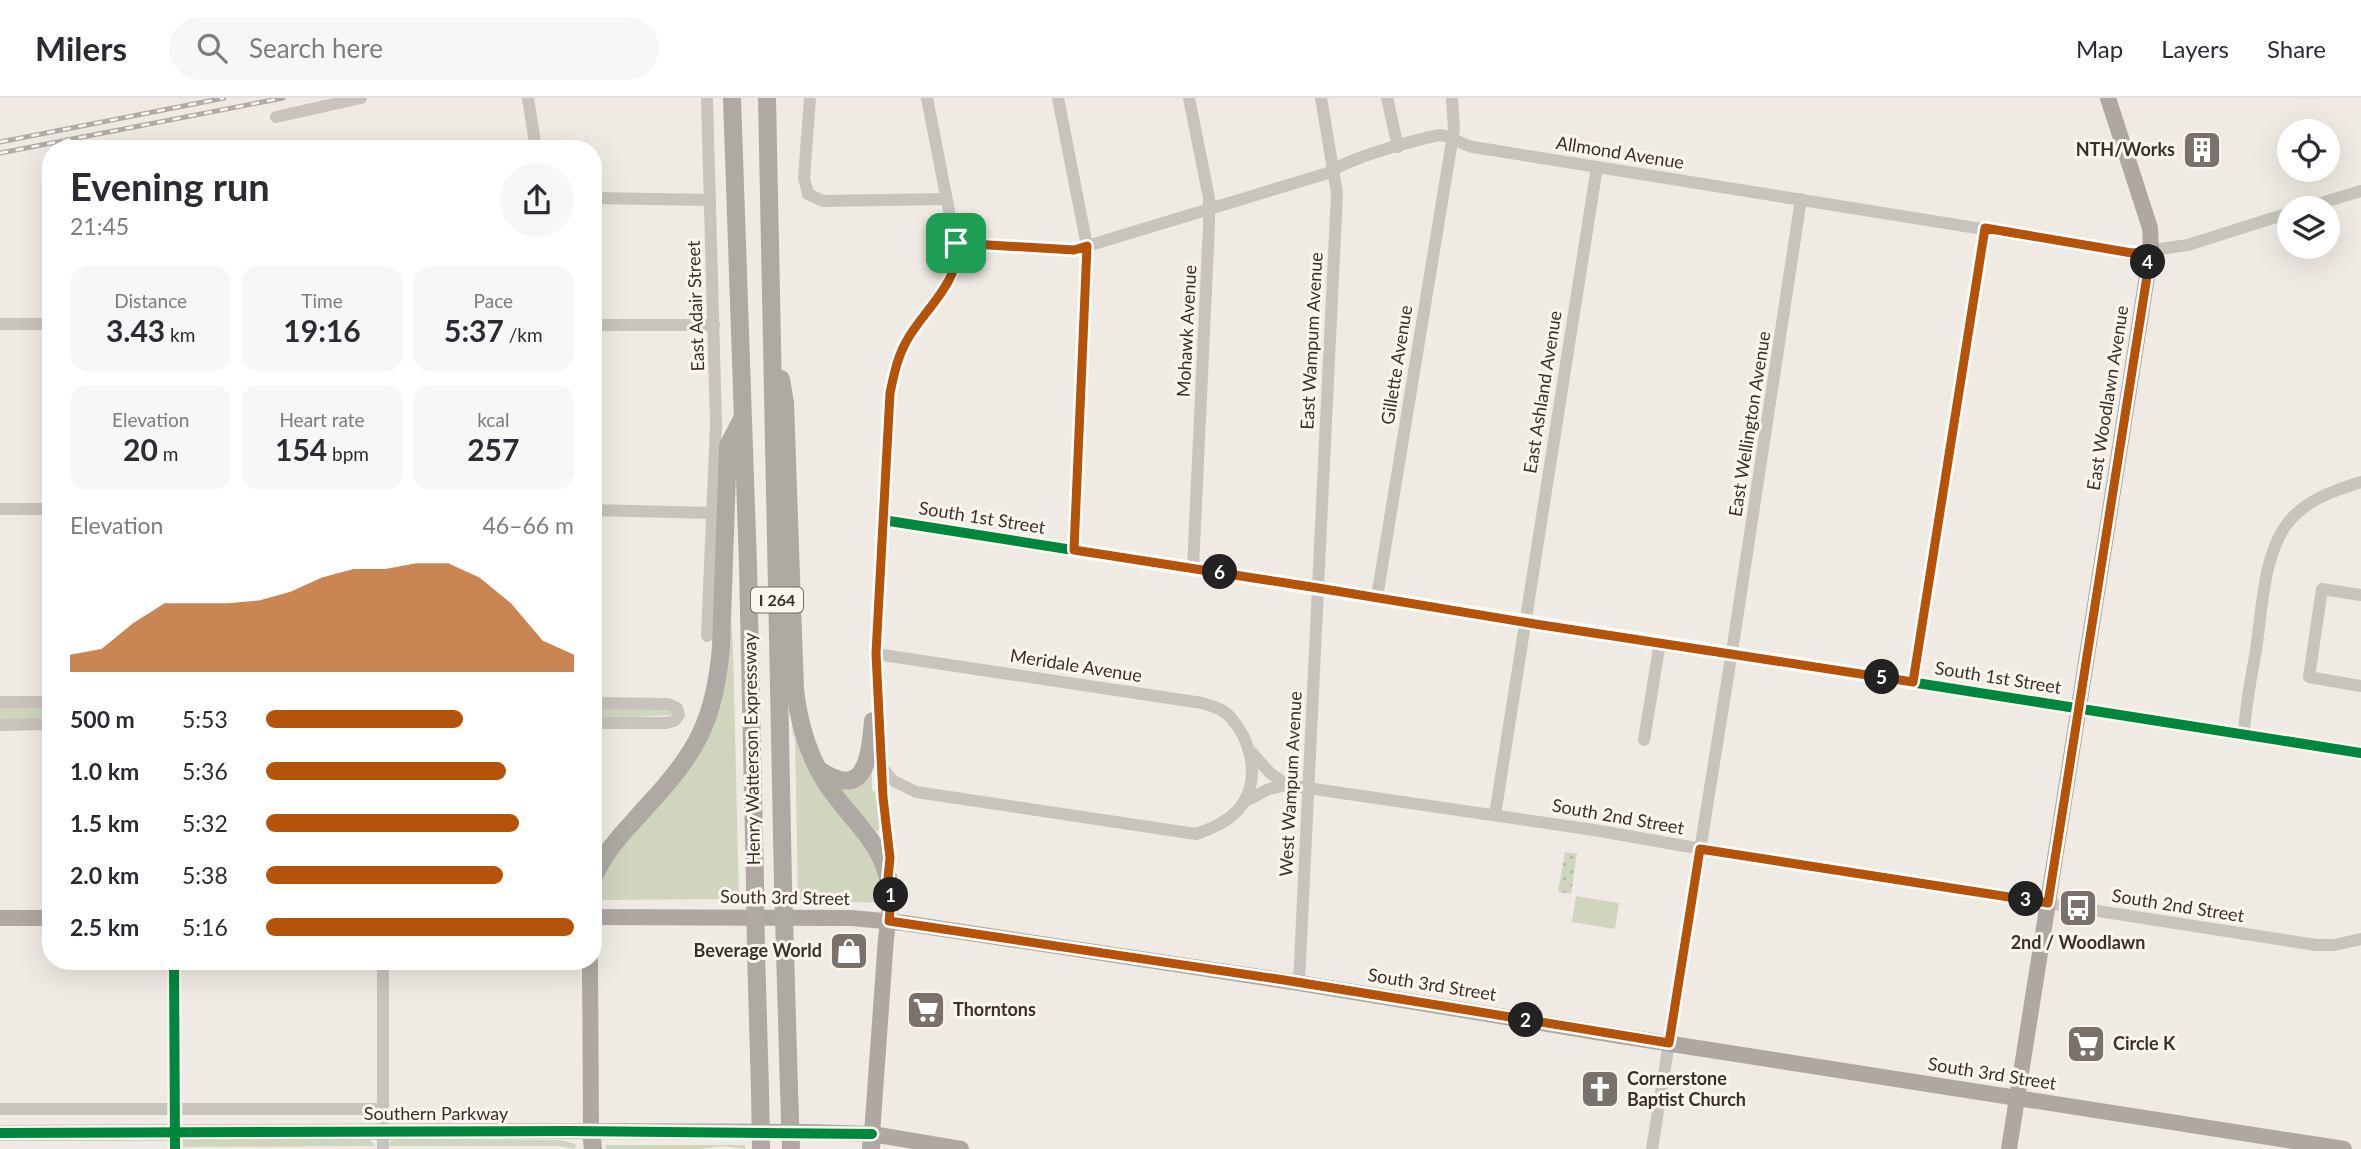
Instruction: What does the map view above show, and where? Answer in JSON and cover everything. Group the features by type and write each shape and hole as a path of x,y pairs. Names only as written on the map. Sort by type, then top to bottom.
{"highway":[{"name":"Henry Watterson Expressway","path":"732,98 743,416 761,1149"},
{"name":"Henry Watterson Expressway","path":"767,98 790,1149"},
{"path":"772,317 785,403 795,690 800,724 826,784 876,845 888,878"},
{"path":"602,862 609,849 683,766 699,739 712,708 721,647 728,446 743,416"},
{"path":"817,768 837,779 846,780 861,774 870,756 873,721"},
{"path":"591,1131 591,1149"}],"main road":[{"name":"East Woodlawn Avenue","path":"2008,1149 2151,251 2150,228 2108,98"},
{"path":"871,1142 891,901 888,878"},
{"name":"South 3rd Street","path":"602,917 731,916 889,921 1299,983 2344,1149"},
{"path":"0,918 42,918"},
{"path":"590,970 591,1131"},
{"name":"Southern Parkway","path":"0,1133 591,1131 871,1142 961,1149"}],"street":[{"path":"276,117 361,98"},
{"path":"528,98 535,140"},
{"name":"East Adair Street","path":"707,98 716,425 707,636"},
{"path":"810,98 804,178 808,194 823,201 946,199"},
{"path":"888,878 890,858 882,789 876,653 888,410 895,368 914,329 954,271 957,252 927,98"},
{"path":"1058,98 1087,246 1074,550"},
{"name":"Mohawk Avenue","path":"1189,98 1209,198 1193,568"},
{"name":"East Wampum Avenue","path":"1318,588 1337,193 1321,98"},
{"path":"1387,98 1398,147"},
{"name":"Gillette Avenue","path":"1377,597 1452,138 1452,98"},
{"name":"Allmond Avenue","path":"956,243 1074,250 1328,173 1436,136 1452,138 1465,146 2132,253 2188,245 2277,217"},
{"name":"East Ashland Avenue","path":"1495,815 1597,167"},
{"path":"2340,197 2361,191"},
{"path":"602,198 710,200"},
{"name":"East Wellington Avenue","path":"1652,1149 1801,199"},
{"path":"1913,682 1985,228"},
{"path":"0,324 42,324"},
{"path":"602,325 714,325"},
{"path":"2244,736 2267,581 2275,545 2299,511 2320,497 2361,482"},
{"path":"0,509 42,509"},
{"path":"602,510 712,513"},
{"name":"South 1st Street","path":"883,520 2361,753"},
{"name":"West Wampum Avenue","path":"1299,983 1318,588"},
{"path":"2361,596 2322,590 2309,677 2361,686"},
{"path":"1644,740 1660,642"},
{"path":"876,653 872,668 873,721 876,783 882,789"},
{"name":"Meridale Avenue","path":"876,653 1202,703 1217,708 1232,718 1248,748 1264,768 1287,785"},
{"path":"0,702 42,702"},
{"path":"602,703 668,704 677,708 678,715 674,721 666,723 602,723"},
{"path":"0,725 42,724"},
{"name":"Meridale Avenue","path":"1248,748 1252,777"},
{"name":"South 2nd Street","path":"881,766 892,780 916,792 1196,834 1222,824 1244,802 1269,789 1287,785 1495,815 2316,945 2334,945 2361,939"},
{"name":"South 2nd Street","path":"1244,802 1252,777"},
{"name":"South 2nd Street","path":"882,789 911,794 916,792"},
{"path":"174,970 175,1149"},
{"path":"383,970 383,1149"},
{"path":"0,1109 383,1109"}],"green space":[{"path":"730,604 739,899 602,900 602,877 606,865 684,775"},
{"path":"0,706 42,706 42,722 0,722"},
{"path":"602,707 664,707 673,715 602,719"},
{"path":"792,722 863,838 881,876 883,903 798,900 795,737"},
{"path":"870,772 872,791 877,792 880,828 877,832 839,787"},
{"path":"1565,852 1577,854 1571,894 1558,892"},
{"path":"1576,896 1619,903 1615,929 1572,922"},
{"path":"183,1140 370,1140 375,1146 183,1147"},
{"path":"560,1140 576,1144 575,1149 560,1146 388,1146 391,1141"},
{"path":"606,1145 745,1145 745,1149 723,1146 700,1149 606,1149"}],"railway":[{"path":"0,142 224,98"},
{"path":"67,140 283,98"},
{"path":"0,153 42,145"}],"cycle path":[{"path":"883,520 2361,753"},
{"path":"174,970 175,1149"},
{"path":"0,1133 569,1131 872,1134"}],"place":[{"name":"NTH/Works","path":"2202,150"},
{"name":"2nd / Woodlawn","path":"2078,908"},
{"name":"Beverage World","path":"849,951"},
{"name":"Thorntons","path":"926,1010"},
{"name":"Circle K","path":"2086,1044"},
{"name":"Cornerstone Baptist Church","path":"1600,1089"}],"route":[{"path":"1985,228 2132,253 2151,251 2048,903 1700,849 1669,1043 1284,980 889,921 890,858 883,797 876,653 888,410 899,356 914,329 950,279 956,265 956,243 1074,250 1087,246 1074,550 1913,682 1985,228"}]}
